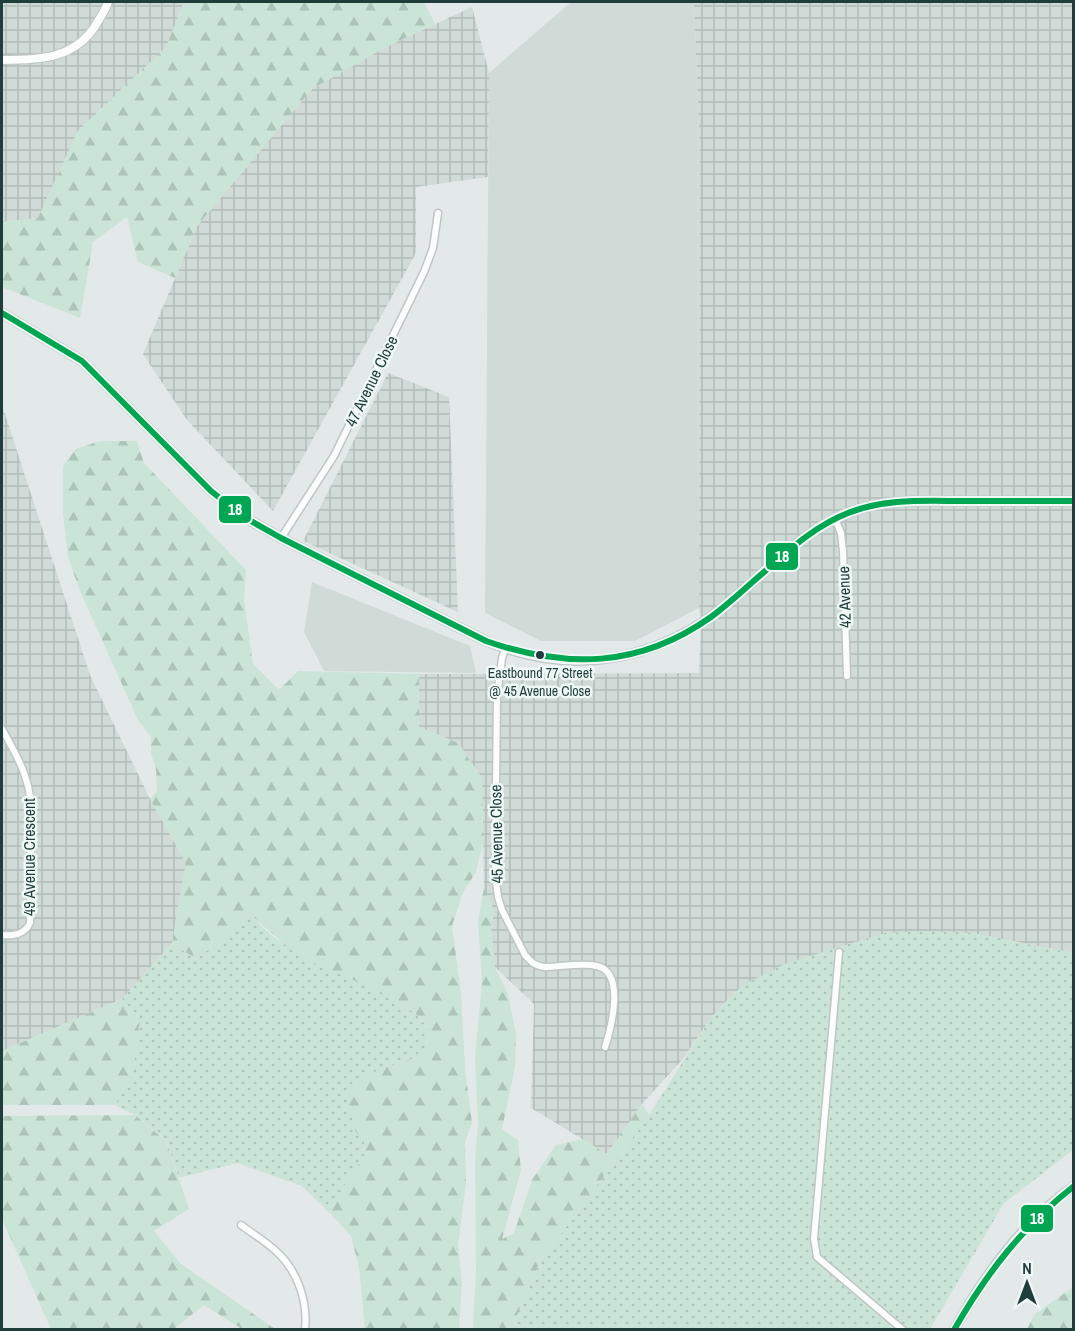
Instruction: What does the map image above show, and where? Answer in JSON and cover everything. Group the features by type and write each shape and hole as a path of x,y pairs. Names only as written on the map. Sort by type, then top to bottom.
{"main road":[{"path":"2,313 82,361 211,491 244,517 464,630 505,649 543,658 583,661 617,658 656,646 711,617 805,537 835,519 856,510 899,501 1074,501"},
{"path":"954,1329 1002,1256 1031,1222 1074,1186"}],"street":[{"path":"2,60 37,60 68,52 88,36 108,2"},
{"name":"47 Avenue Close","path":"281,538 334,456 424,272 433,248 438,213"},
{"name":"42 Avenue","path":"835,519 841,533 843,551 847,676"},
{"name":"45 Avenue Close","path":"505,649 500,671 496,715 495,875 498,897 525,955 537,966 598,966 610,976 614,997 605,1047"},
{"name":"49 Avenue Crescent","path":"2,729 27,777 31,797 32,829 30,923 19,934 2,936"},
{"path":"839,952 814,1227 815,1247 818,1257 903,1329"},
{"path":"241,1225 278,1253 293,1272 303,1299 305,1329"}],"shaded area":[{"path":"2,2 184,2 166,47 78,131 38,218 2,222"},
{"path":"571,2 694,2 700,153 699,608 635,641 541,641 485,613 489,73"},
{"path":"694,2 1073,2 1073,953 972,933 952,933 747,983 733,994 710,1019 683,1059 642,1104 607,1154 531,1108 534,1004 495,967 491,929 494,911 484,887 482,778 458,743 419,727 419,674 699,673 701,623 699,608 700,153"},
{"path":"472,7 489,73 488,177 416,187 416,253 273,511 187,420 143,354 197,226 312,89 384,48"},
{"path":"388,373 449,397 458,612 303,541"},
{"path":"2,405 90,675 150,799 186,863 172,943 122,999 2,1051"},
{"path":"312,582 470,646 476,673 324,671 304,632"}],"green space":[{"path":"184,2 424,2 435,24 384,48 312,89 197,226 175,278 138,262 127,217 93,242 80,318 2,287 2,222 38,218 78,131 166,47"},
{"path":"100,441 137,441 144,463 246,570 244,599 253,664 279,690 298,671 419,674 419,727 458,743 482,778 483,843 476,872 463,892 452,926 461,993 465,1068 472,1123 465,1142 466,1182 458,1246 462,1283 459,1329 365,1329 359,1267 351,1236 330,1213 350,1175 365,1155 364,1140 356,1132 348,1104 353,1082 385,1067 423,1056 429,1030 420,1018 392,998 302,956 248,912 231,933 196,959 172,943 186,863 150,799 157,791 151,737 138,720 80,591 68,557 63,514 63,466 76,449"},
{"path":"484,887 494,911 491,929 495,967 508,994 516,1033 515,1067 502,1129 518,1140 521,1170 502,1239 514,1233 532,1180 556,1145 582,1139 607,1154 642,1104 649,1115 541,1259 515,1320 514,1329 473,1329 476,1270 475,1161 478,1124 475,1057 482,982 478,922"},
{"path":"248,912 275,938 401,1003 418,1016 429,1030 423,1056 385,1067 364,1140 365,1155 350,1175 330,1213 302,1186 237,1163 179,1178 166,1140 135,1115 115,1105 133,1071 140,1020 122,999 172,943 196,959 231,933"},
{"path":"925,931 972,933 1073,953 1073,1150 1004,1203 930,1329 514,1330 515,1320 541,1259 649,1115 710,1019 733,994 747,983 787,963 885,933"},
{"path":"122,999 140,1020 133,1071 115,1105 2,1105 2,1051"},
{"path":"135,1115 166,1141 189,1209 154,1231 181,1264 275,1329 242,1329 204,1305 174,1329 51,1329 2,1219 2,1116"},
{"path":"1073,1287 1073,1329 1027,1329 1035,1314"}],"transit line":[{"name":"18","path":"2,313 82,361 211,491 244,517 281,538 486,641 545,656 602,659 657,646 684,634 711,617 811,533 835,519 862,508 920,501 1074,501"},
{"name":"18","path":"954,1330 979,1290 1007,1252 1038,1218 1074,1186"}],"place":[{"name":"Eastbound 77 Street @ 45 Avenue Close","path":"540,655"}]}
